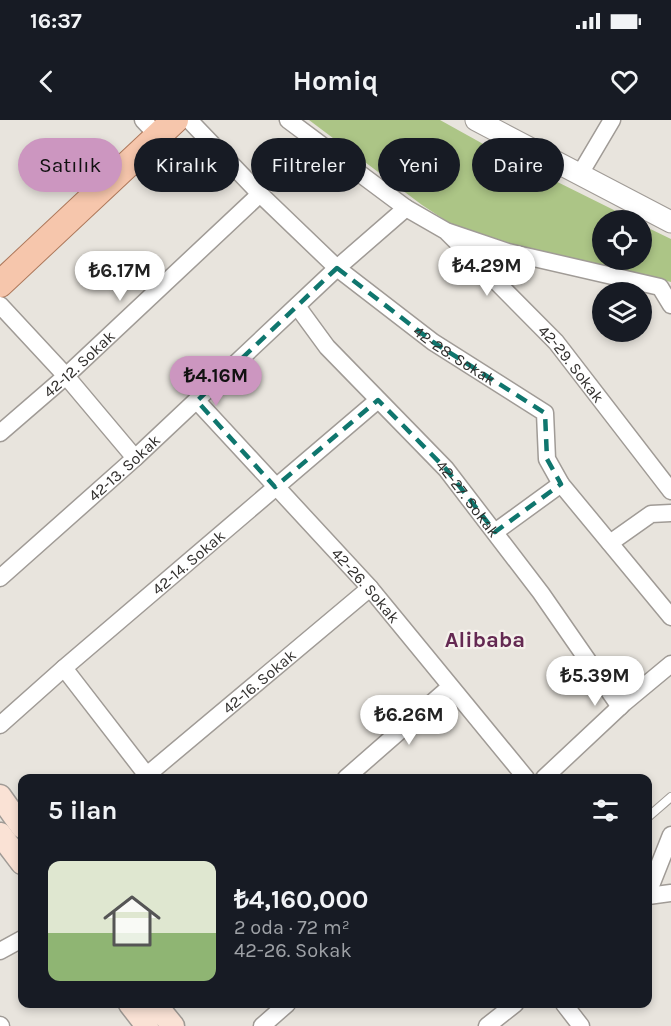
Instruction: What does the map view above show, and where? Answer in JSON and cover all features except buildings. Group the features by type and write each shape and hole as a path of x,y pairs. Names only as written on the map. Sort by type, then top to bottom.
{"main road":[{"path":"0,284 159,125"},
{"path":"0,796 18,821"},
{"path":"0,834 18,857"},
{"path":"133,1008 147,1026"},
{"path":"158,1008 173,1026"}],"street":[{"name":"42-28. Sokak","path":"189,120 260,194 337,268 433,342 545,412 547,459 561,484 671,617"},
{"name":"42-29. Sokak","path":"288,120 406,208 446,231 556,342 671,491"},
{"path":"477,120 671,222"},
{"path":"580,174 612,120"},
{"name":"42-12. Sokak","path":"0,433 66,376 260,194"},
{"name":"42-13. Sokak","path":"0,578 135,458 337,268 406,208"},
{"path":"446,231 508,252 665,288 671,305"},
{"path":"0,305 66,376 135,458"},
{"name":"42-27. Sokak","path":"297,306 327,347 446,469 542,593 620,706"},
{"name":"42-14. Sokak","path":"0,725 378,400"},
{"name":"42-26. Sokak","path":"196,401 370,588 523,774"},
{"path":"495,532 561,484"},
{"path":"610,543 651,514 671,513"},
{"name":"42-16. Sokak","path":"152,774 370,588"},
{"path":"548,774 620,706 671,664"},
{"path":"64,668 146,774"},
{"path":"351,774 450,687"},
{"path":"652,884 671,835"},
{"path":"652,894 671,893"},
{"path":"0,951 18,941"},
{"path":"262,1026 282,1008"},
{"path":"487,1026 510,1008"},
{"path":"567,1008 581,1026"}],"lane":[{"path":"652,814 671,797"}],"highlighted area":[{"path":"337,268 433,342 545,413 547,459 561,484 495,532 446,469 378,400 275,487 197,401"}],"green space":[{"path":"309,120 440,120 472,138 472,192 564,192 564,185 614,210 592,210 592,263 503,242 454,226 405,192 460,192 460,138 378,138 378,172 366,163 366,138 333,138"},
{"path":"652,230 671,239 671,282 621,270 652,270"}],"district":[{"name":"Alibaba","path":"485,639"}]}
